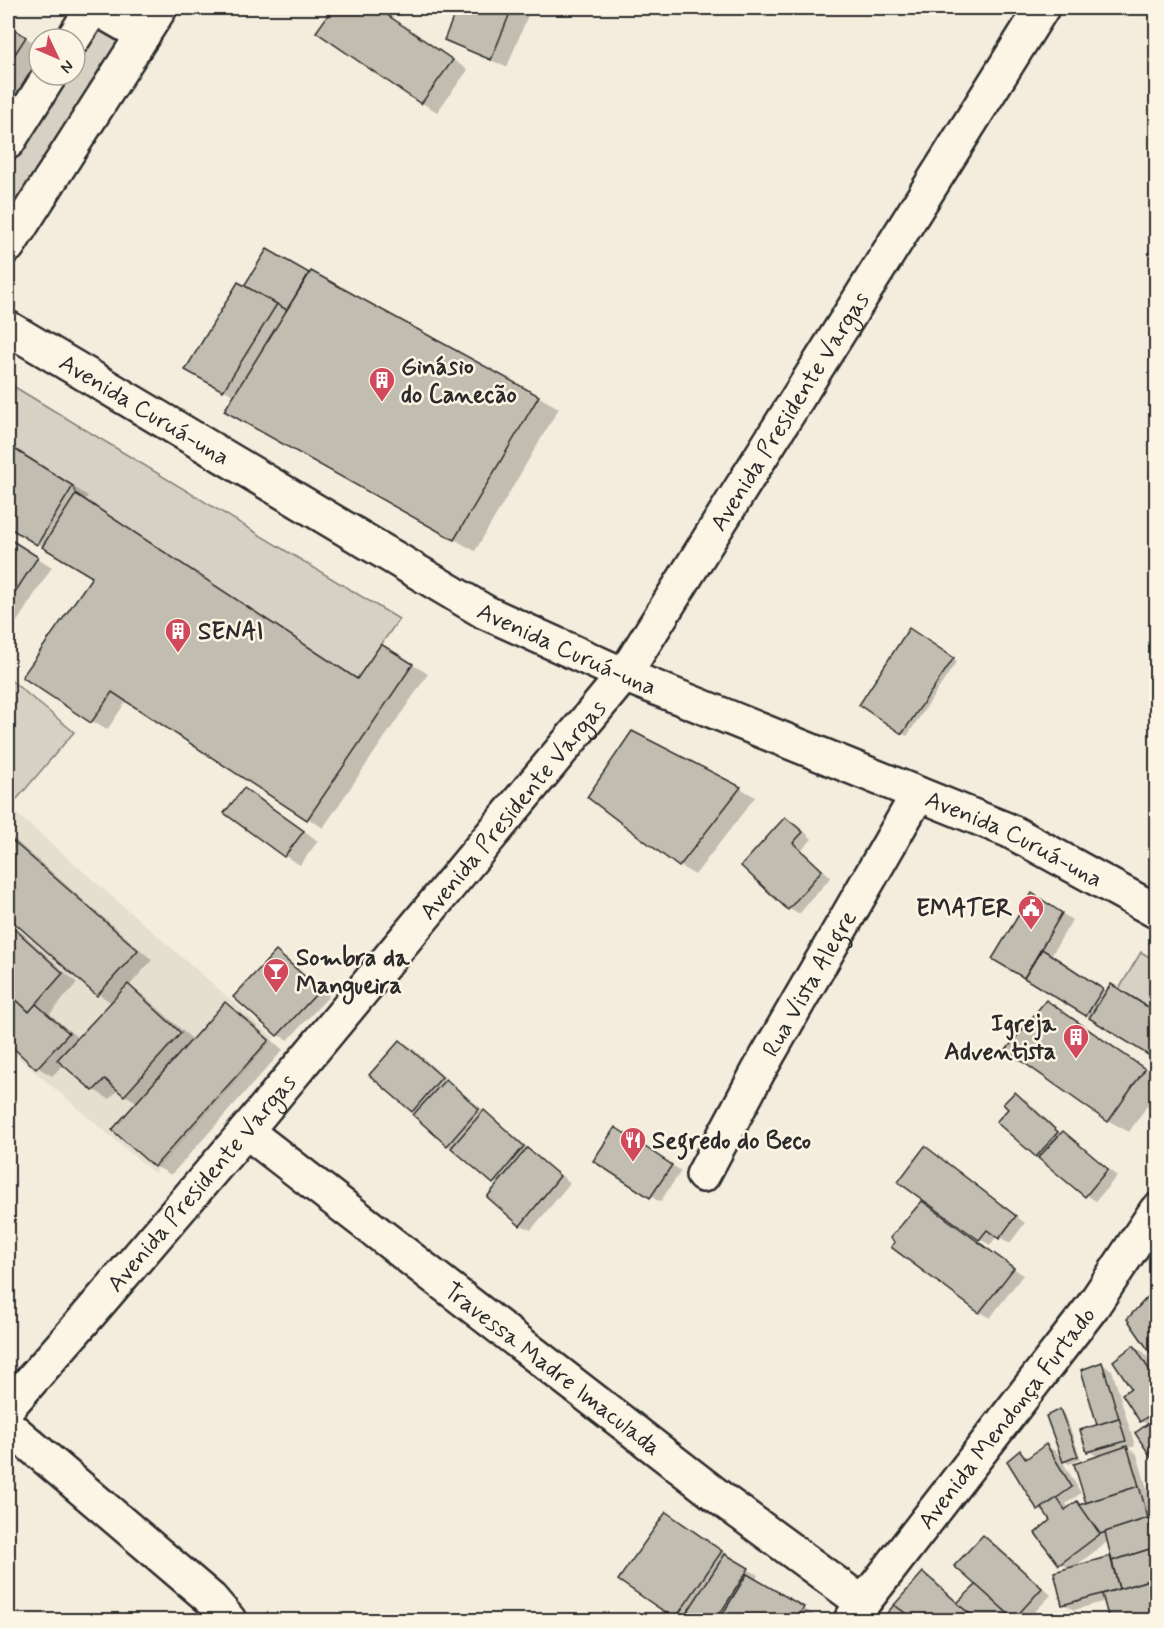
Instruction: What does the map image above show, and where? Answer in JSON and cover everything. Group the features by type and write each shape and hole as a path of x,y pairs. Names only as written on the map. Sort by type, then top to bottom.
{"street":[{"path":"81,27 94,8 143,35"},
{"path":"8,246 160,8"},
{"name":"Avenida Presidente Vargas","path":"8,1407 246,1131 624,675 1042,8"},
{"path":"8,142 42,87"},
{"name":"Avenida Curuá-una","path":"8,328 485,612 624,675 1010,831 1156,911"},
{"name":"Rua Vista Alegre","path":"703,1175 758,1072 918,794"},
{"name":"Travessa Madre Imaculada","path":"246,1131 724,1501 857,1612"},
{"name":"Avenida Mendonça Furtado","path":"857,1612 1092,1307 1156,1211"},
{"path":"8,1426 211,1599 229,1620"}],"shaded area":[{"path":"107,26 121,32 124,46 8,233 8,170 60,87 87,87 87,44 94,33"},
{"path":"8,383 399,619 357,679 76,494 73,486 8,445"},
{"path":"8,678 74,732 17,799 8,791"},
{"path":"8,806 275,1038 154,1173 8,1049"},
{"path":"1141,952 1156,961 1156,1012 1119,989"}],"building":[{"path":"333,8 377,8 453,60 421,104 316,32"},
{"path":"457,8 512,8 491,60 444,40"},
{"path":"8,25 26,37 8,65"},
{"path":"267,249 309,273 287,310 244,286"},
{"name":"Ginásio do Canecão","path":"311,271 539,396 454,540 224,411"},
{"path":"238,282 277,304 223,391 185,370"},
{"path":"8,445 73,486 37,545 8,527"},
{"name":"SENAI","path":"76,494 357,679 381,644 413,664 307,820 112,692 91,723 22,677 92,577 42,547"},
{"path":"8,538 38,557 8,603"},
{"path":"909,628 954,658 902,734 859,705"},
{"path":"632,731 741,787 679,867 587,797"},
{"path":"244,788 304,831 284,857 224,813"},
{"path":"785,817 803,832 793,843 822,870 788,910 741,866"},
{"path":"8,837 138,950 97,996 8,917"},
{"name":"EMATER","path":"1032,893 1062,913 1024,978 992,959"},
{"path":"8,923 63,973 29,1012 8,992"},
{"name":"EMATER","path":"1042,949 1103,989 1086,1016 1024,978"},
{"name":"Sombra da Mangueira","path":"276,951 320,990 277,1036 233,997"},
{"path":"128,984 181,1033 124,1096 105,1079 93,1091 57,1060"},
{"path":"1111,984 1156,1012 1156,1060 1089,1018"},
{"path":"8,992 29,1012 36,1004 69,1033 36,1069 8,1043"},
{"name":"Igreja Adventista","path":"1046,1000 1145,1069 1108,1122 1006,1050"},
{"path":"225,1002 269,1040 154,1167 112,1130"},
{"path":"400,1040 442,1077 412,1112 369,1075"},
{"path":"446,1079 479,1109 447,1146 413,1115"},
{"path":"1015,1092 1058,1132 1036,1157 996,1122 1008,1109 1003,1104"},
{"path":"484,1110 524,1146 493,1184 451,1148"},
{"name":"Segredo do Beco","path":"615,1127 672,1165 650,1198 593,1161"},
{"path":"1063,1131 1108,1169 1085,1197 1038,1158"},
{"path":"925,1146 1016,1216 999,1239 987,1230 979,1240 898,1182"},
{"path":"527,1148 560,1176 520,1226 487,1197"},
{"path":"922,1201 1014,1268 979,1313 891,1247 895,1242 890,1238"},
{"path":"1156,1288 1156,1361 1127,1319"},
{"path":"1134,1345 1156,1381 1156,1410 1140,1422 1122,1394 1131,1388 1113,1361"},
{"path":"1102,1362 1119,1418 1097,1425 1081,1370"},
{"path":"1060,1409 1078,1456 1063,1462 1046,1416"},
{"path":"1119,1418 1126,1441 1087,1452 1080,1430"},
{"path":"1156,1418 1156,1454 1151,1457 1135,1433"},
{"path":"1046,1444 1072,1487 1038,1511 1007,1461 1020,1450 1026,1459"},
{"path":"1127,1446 1139,1486 1086,1503 1074,1464"},
{"path":"1139,1486 1148,1518 1100,1534 1079,1505"},
{"path":"1057,1498 1065,1510 1077,1501 1100,1534 1059,1565 1035,1533 1050,1520 1042,1508"},
{"path":"666,1512 722,1551 675,1619 618,1580"},
{"path":"1148,1518 1156,1547 1112,1561 1105,1532"},
{"path":"983,1535 1042,1588 1014,1619 954,1566"},
{"path":"1156,1547 1156,1578 1119,1589 1112,1561"},
{"path":"725,1554 749,1568 716,1620 698,1620 686,1614"},
{"path":"1110,1556 1119,1589 1062,1605 1054,1572"},
{"path":"923,1572 971,1615 965,1620 915,1620 894,1605"},
{"path":"747,1574 804,1607 796,1620 731,1620 722,1615"},
{"path":"1156,1578 1156,1620 1109,1620 1102,1594"},
{"path":"976,1585 1015,1620 965,1620 971,1615 957,1603"},
{"path":"894,1605 915,1620 881,1620"}],"place":[{"name":"Ginásio do Canecão","path":"382,403"},
{"name":"SENAI","path":"178,654"},
{"name":"EMATER","path":"1031,931"},
{"name":"Sombra da Mangueira","path":"276,994"},
{"name":"Igreja Adventista","path":"1076,1060"},
{"name":"Segredo do Beco","path":"633,1163"}]}
